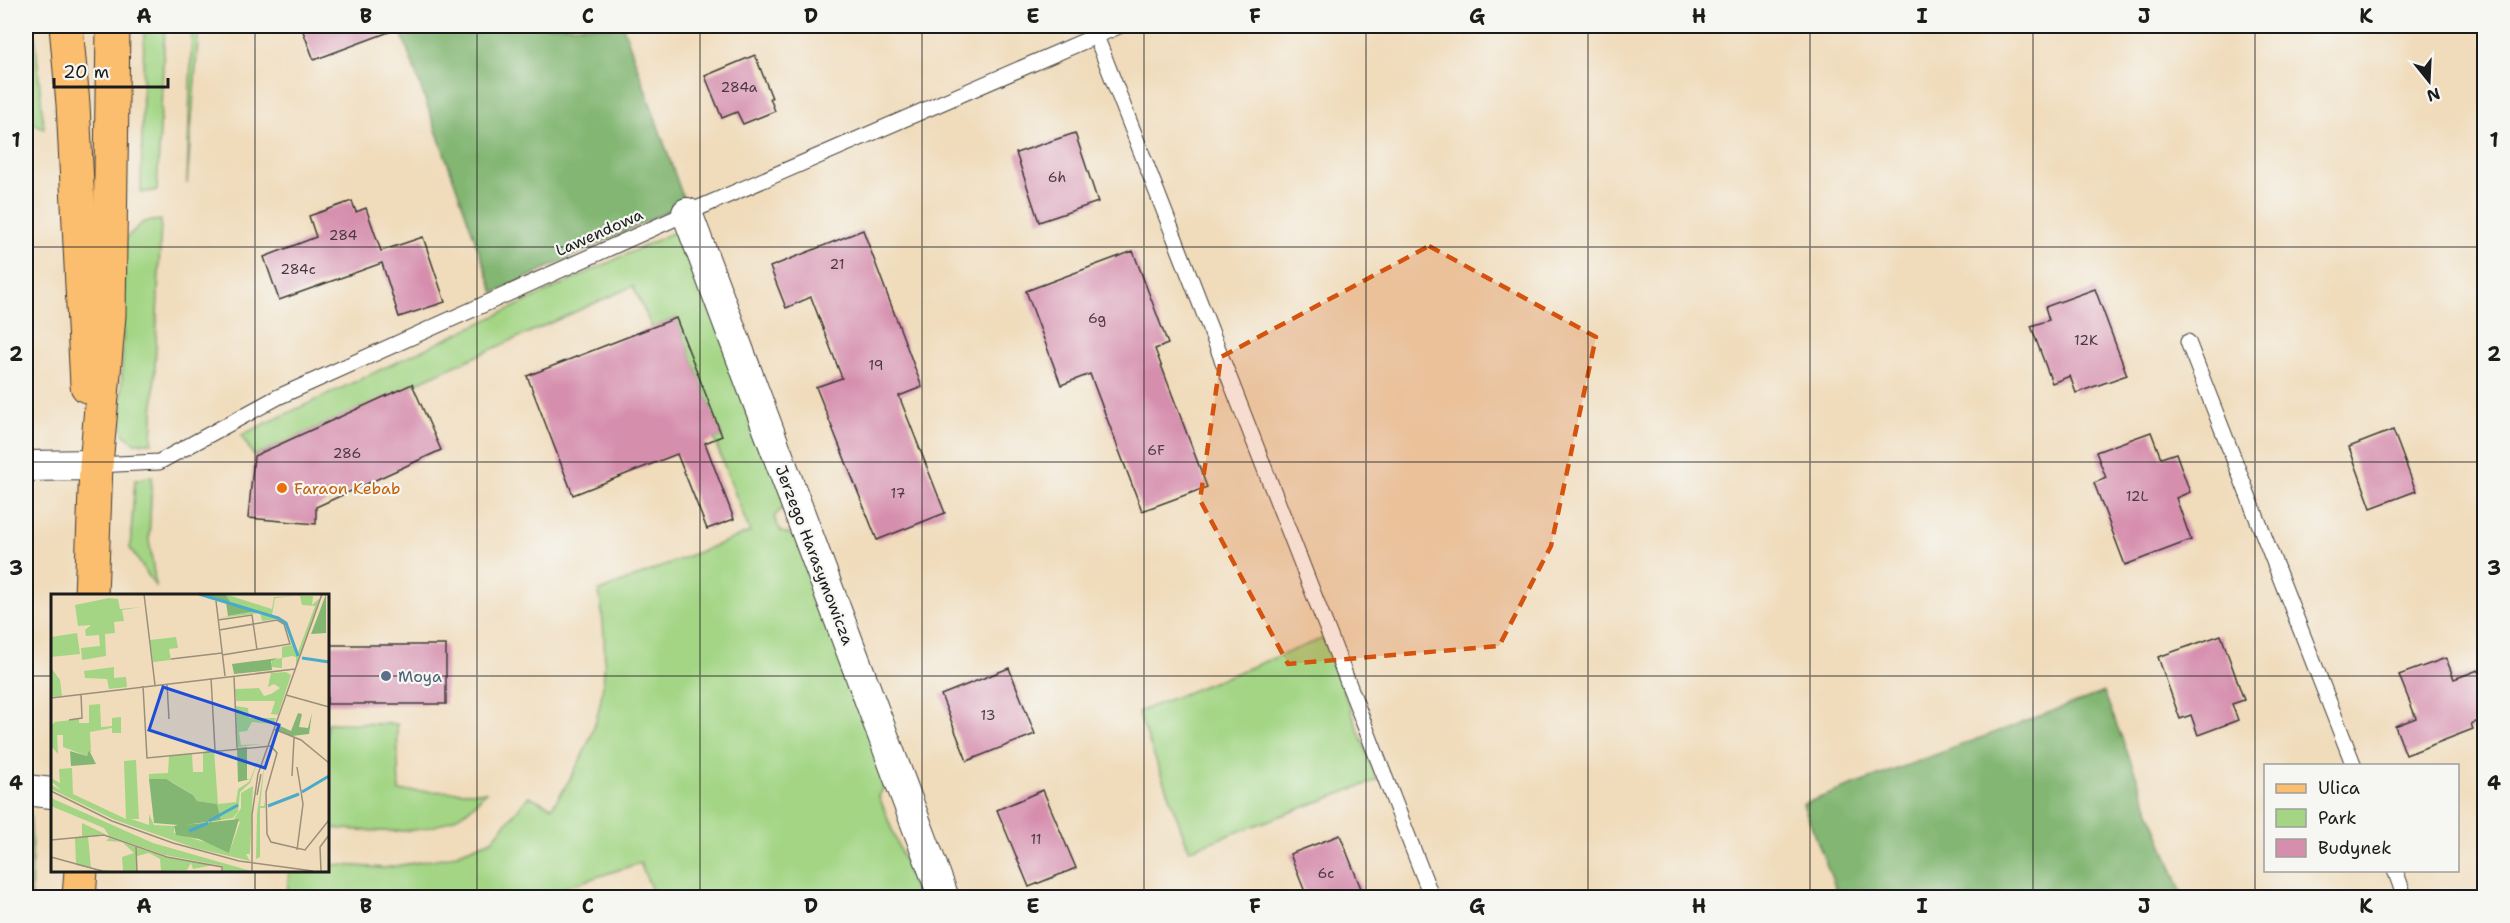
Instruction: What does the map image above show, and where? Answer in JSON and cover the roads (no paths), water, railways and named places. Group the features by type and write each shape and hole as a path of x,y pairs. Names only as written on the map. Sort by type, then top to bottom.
{"main road":[{"path":"66,26 73,105 83,355 96,465"},
{"path":"91,594 96,465 109,315 113,26"},
{"path":"80,897 81,872"}],"street":[{"name":"Jerzego Harasymowicza","path":"687,213 944,897"},
{"path":"26,466 96,465"},
{"path":"26,790 51,793"}],"lane":[{"name":"Lawendowa","path":"96,465 159,462 278,397 687,213 1119,26"},
{"path":"1096,36 1432,897"},
{"path":"2188,342 2354,764"},
{"path":"2396,872 2405,897"}],"place":[{"name":"Faraon Kebab","path":"282,488"},
{"name":"Moya","path":"386,676"}]}
